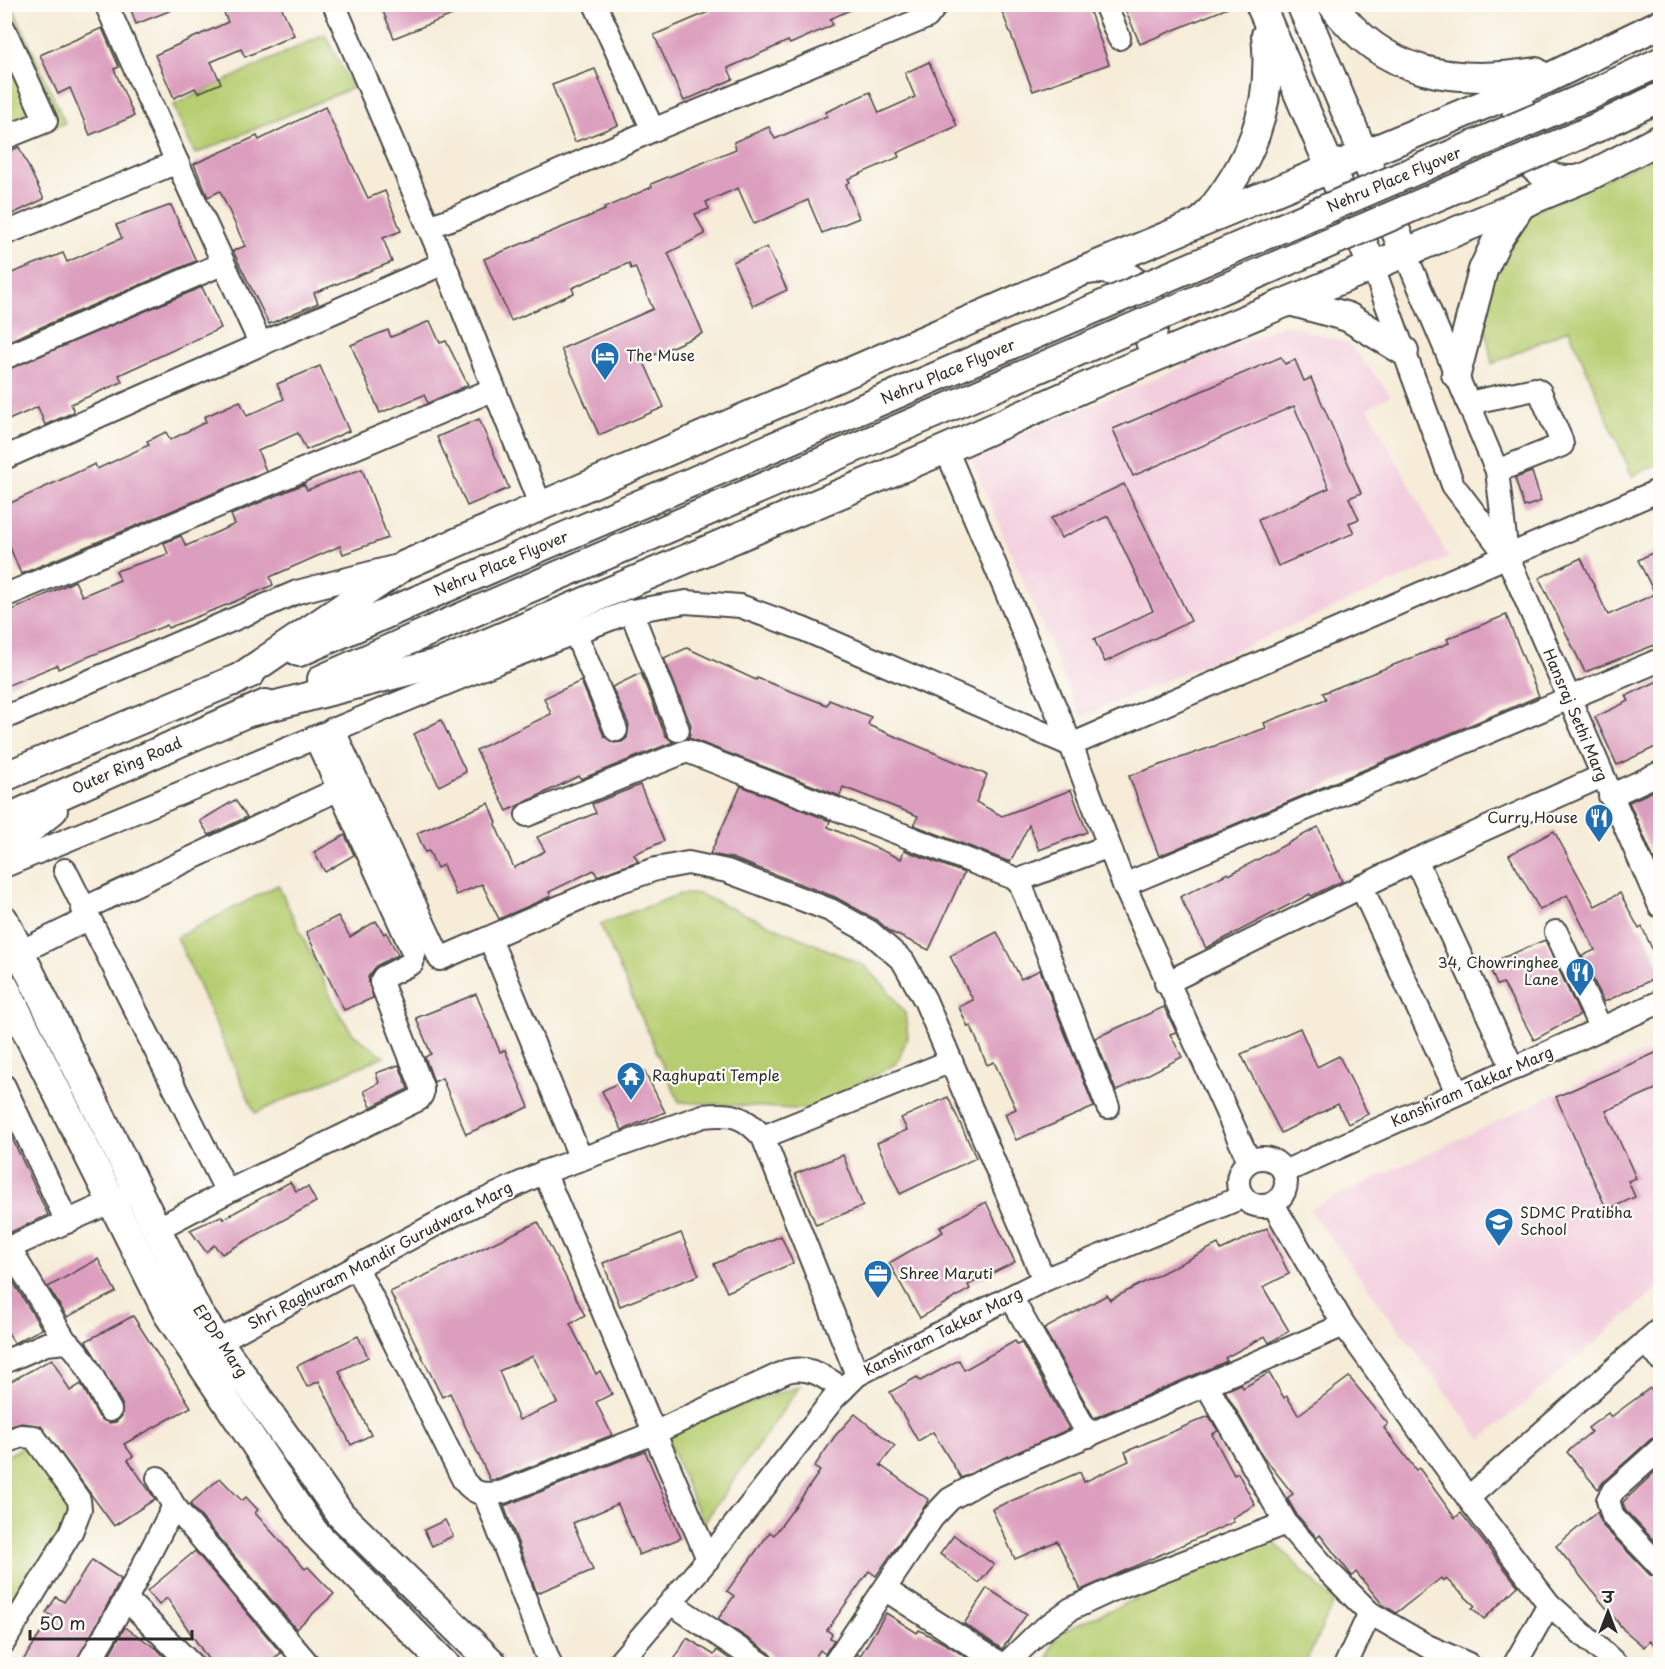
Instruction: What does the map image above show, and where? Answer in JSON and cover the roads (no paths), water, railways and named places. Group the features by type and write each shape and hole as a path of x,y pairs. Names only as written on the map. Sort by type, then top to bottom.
{"main road":[{"path":"1301,4 1405,253"},
{"path":"1332,4 1383,53 1440,76 1474,79 1558,73"},
{"path":"1262,10 1373,267"},
{"path":"1200,224 1235,180 1251,150 1265,106 1269,60 1262,10"},
{"path":"4,777 235,681 405,565 1083,271 1558,73 1660,24"},
{"name":"Nehru Place Flyover","path":"235,681 420,599 1588,96 1660,62"},
{"path":"1558,73 1526,95 1519,106 1515,131 1518,144 1531,165 1547,176 1566,180 1591,176"},
{"name":"Nehru Place Flyover","path":"249,712 432,630 1660,97"},
{"path":"249,712 443,662 946,449 1117,373 1591,176 1660,140"},
{"path":"1456,374 1483,270 1496,242 1521,205"},
{"path":"1083,271 1096,269 1121,273 1133,279 1149,299 1154,324 1149,343 1139,359 1117,373"},
{"path":"1290,302 1348,317 1404,351"},
{"name":"Outer Ring Road","path":"4,820 249,712"},
{"path":"4,861 18,839 86,784"},
{"name":"EPDP Marg","path":"12,934 125,1195 168,1314 207,1348 341,1515 493,1665"},
{"name":"EPDP Marg","path":"4,986 125,1195 157,1229 198,1313 207,1348 314,1532 444,1665"}],"street":[{"path":"106,4 222,264 261,345"},
{"path":"334,4 444,262 492,390 541,507"},
{"path":"595,4 652,130"},
{"path":"428,227 459,216 652,130 927,17 937,4"},
{"path":"1105,4 1119,38"},
{"path":"4,29 46,121 4,138"},
{"path":"4,234 177,162"},
{"name":"Hansraj Sethi Marg","path":"1405,253 1497,471 1507,556"},
{"path":"4,458 444,262"},
{"path":"4,358 222,264"},
{"name":"Hansraj Sethi Marg","path":"1373,267 1453,485 1507,556 1606,786 1655,878 1660,906"},
{"path":"1468,403 1535,388 1540,393 1562,440 1562,445 1552,451 1497,471"},
{"path":"4,596 492,390"},
{"path":"946,449 1071,745 1124,885 1166,983 1249,1161"},
{"path":"4,866 575,632 631,611 686,602 740,606 803,629 1071,745 1660,490"},
{"path":"4,718 297,592 405,565"},
{"path":"631,611 678,730"},
{"path":"575,632 616,730"},
{"path":"1124,885 1660,660"},
{"path":"157,1229 227,1192 419,1099 422,1094 381,987 384,977 412,963 414,954 339,789 324,733"},
{"path":"324,733 440,959 615,883 656,869 688,863 727,871 830,910 870,932 903,961 925,1000 1044,1280"},
{"path":"527,815 687,751 1019,880 1109,846"},
{"path":"1166,983 1416,860 1606,786 1660,773"},
{"path":"12,934 85,914 339,789"},
{"path":"1416,860 1513,1069"},
{"path":"65,870 85,914 227,1192"},
{"path":"1019,880 1108,1107"},
{"path":"1361,886 1457,1092"},
{"path":"1556,932 1601,1029"},
{"path":"490,939 581,1159"},
{"name":"Kanshiram Takkar Marg","path":"1284,1172 1660,1002"},
{"path":"763,1137 951,1060"},
{"path":"4,1086 67,1222"},
{"name":"Shri Raghuram Mandir Gurudwara Marg","path":"207,1348 453,1215 543,1172 703,1116 726,1113 749,1121 763,1137 850,1382"},
{"path":"1267,1158 1278,1163 1284,1172 1286,1190 1273,1204 1254,1206 1242,1197 1237,1180 1241,1168 1249,1161 1267,1158"},
{"path":"543,1172 708,1559"},
{"path":"110,1410 78,1354 72,1345 66,1342 7,1249 125,1195"},
{"name":"Kanshiram Takkar Marg","path":"618,1665 708,1559 850,1382 1044,1280 1242,1197"},
{"path":"1273,1204 1344,1325 1468,1498 1549,1604 1616,1665"},
{"path":"356,1266 464,1481 473,1492 485,1495 503,1492 654,1433 787,1371 799,1368 850,1382"},
{"path":"1011,1297 1089,1436"},
{"path":"834,1665 932,1518 950,1498 984,1480 1207,1386 1344,1325"},
{"path":"1468,1498 1653,1335 1660,1359"},
{"path":"4,1362 46,1344 66,1342"},
{"path":"1207,1386 1286,1523 1329,1572 1370,1613 1427,1646 1468,1665"},
{"path":"4,1443 21,1436 34,1437 79,1500 80,1509 71,1532 4,1642"},
{"path":"1660,1449 1613,1491 1608,1500 1613,1517 1660,1566"},
{"path":"158,1478 174,1506 308,1665"},
{"path":"485,1495 550,1665"},
{"path":"88,1665 126,1599 174,1506"},
{"path":"886,1590 1003,1665 1038,1633 1071,1609 1114,1589 1286,1523"},
{"path":"126,1599 191,1665"},
{"path":"671,1603 762,1665"},
{"path":"1515,1665 1549,1604"},
{"path":"1346,1665 1370,1613"}],"place":[{"name":"The Muse","path":"605,382"},
{"name":"Curry House","path":"1599,844"},
{"name":"34, Chowringhee Lane","path":"1580,998"},
{"name":"Raghupati Temple","path":"631,1102"},
{"name":"SDMC Pratibha School","path":"1499,1248"},
{"name":"Shree Maruti","path":"878,1300"}]}
